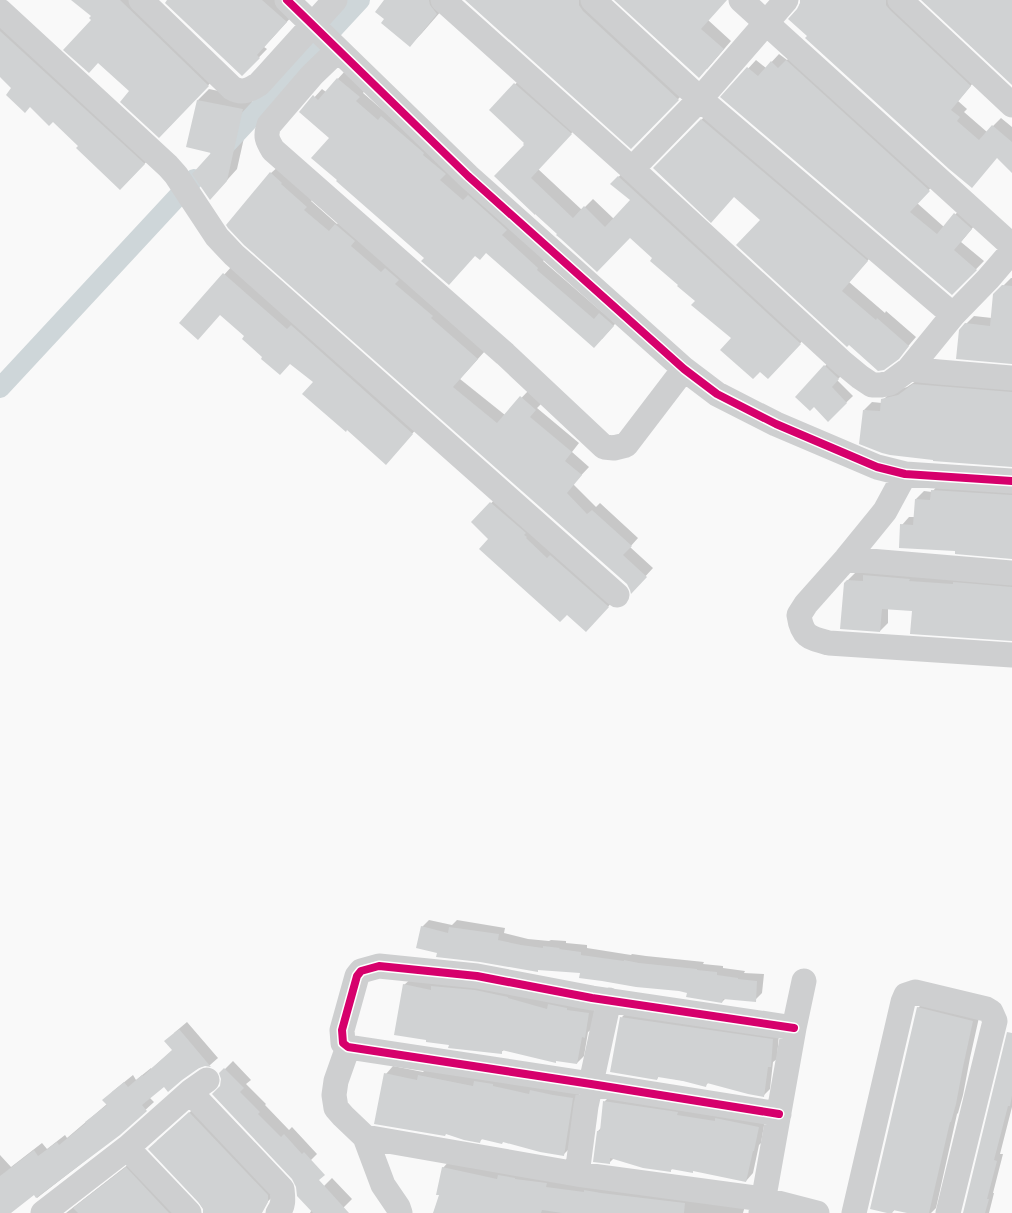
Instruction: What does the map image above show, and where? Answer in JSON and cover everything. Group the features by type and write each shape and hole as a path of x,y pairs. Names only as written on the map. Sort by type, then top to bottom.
{"street":[{"path":"141,0 236,91 251,90 325,38"},
{"path":"287,0 468,176 684,369 717,394 776,424 877,467 905,474 1012,481"},
{"path":"335,0 325,38 312,75 269,124 266,132 267,141 273,150 505,354 604,447 614,448 626,445 684,369"},
{"path":"443,0 860,377 872,385 890,383 909,369 953,315 1012,251"},
{"path":"593,0 700,99 953,315"},
{"path":"741,0 1012,246"},
{"path":"632,169 700,99 786,0"},
{"path":"900,0 1012,105"},
{"path":"0,11 168,166 217,237 234,255 617,595"},
{"path":"988,279 1012,281"},
{"path":"909,369 1012,378"},
{"path":"905,474 885,511 806,604 799,615 800,625 804,634 813,639 830,643 1012,655"},
{"path":"846,559 1012,572"},
{"path":"779,1114 348,1047 343,1043 342,1030 357,976 361,971 379,966 477,976 610,1000 794,1028"},
{"path":"762,1206 804,982"},
{"path":"854,1213 903,1002 906,995 915,992 986,1009 991,1012 995,1021 948,1213"},
{"path":"577,1174 586,1106 610,1000"},
{"path":"348,1047 336,1081 334,1095 336,1108 365,1138 383,1185 400,1213"},
{"path":"58,1209 199,1086 282,1189 284,1199 278,1213"},
{"path":"365,1138 762,1206 818,1213"},
{"path":"126,1148 189,1213"}],"building":[{"path":"71,0 120,0 209,86 159,138 120,102 129,91 98,63 89,73 63,50 91,20 89,18 91,16"},
{"path":"167,0 262,0 287,22 257,55 260,58 242,76 165,3"},
{"path":"384,0 429,0 430,5 437,14 410,47 381,23 384,19 375,12"},
{"path":"465,0 579,0 579,5 583,11 679,100 631,149"},
{"path":"614,0 727,0 701,29 724,49 699,78"},
{"path":"800,0 886,0 886,5 890,10 971,86 951,110 960,117 957,121 979,140 992,125 1012,142 1012,173 997,158 972,188 805,38 807,36 788,19 797,9"},
{"path":"921,0 1012,0 1012,85"},
{"path":"0,31 145,164 120,190 76,148 78,146 53,122 49,126 30,107 25,113 6,95 11,88 0,77"},
{"path":"786,60 930,191 910,212 937,234 954,213 972,229 954,250 977,270 952,295 720,97 747,67 758,76 771,61 778,68"},
{"path":"337,78 360,97 356,101 378,120 381,116 446,174 440,180 463,200 468,195 507,230 502,235 538,268 537,270 594,319 599,313 614,326 594,348 486,253 480,260 475,256 449,285 421,261 424,258 311,158 329,138 299,112 313,95 318,100"},
{"path":"514,83 572,134 531,178 573,218 584,206 605,227 630,200 610,184 618,176 801,344 768,379 760,372 753,379 720,350 731,338 691,305 695,301 650,261 652,258 630,238 597,272 494,176 524,145 489,110"},
{"path":"197,100 243,109 227,181 210,200 192,174 211,153 186,147"},
{"path":"701,119 868,261 842,291 909,346 899,359 884,370 878,371 849,345 847,347 736,245 760,220 734,197 711,223 653,168"},
{"path":"270,172 307,207 304,210 329,231 335,224 355,241 351,246 381,272 385,268 399,280 395,284 433,316 431,318 478,359 453,387 497,423 520,396 536,410 530,417 572,452 565,461 582,475 567,493 587,514 592,510 632,546 623,555 647,577 631,594 627,584 244,245 228,228 226,225"},
{"path":"223,273 287,329 291,325 413,434 386,465 347,430 346,432 302,394 313,382 290,364 280,375 242,339 244,336 220,315 198,340 179,323"},
{"path":"1002,285 1012,286 1012,364 956,359 959,330 965,323 990,326 993,294"},
{"path":"824,365 839,379 832,387 847,403 828,422 814,407 810,411 795,397"},
{"path":"913,384 1012,392 1012,467 933,461 890,455 859,444 863,410 880,411 881,399 898,395"},
{"path":"931,490 1012,495 1012,559 955,554 955,551 899,548 900,524 913,525 915,499 930,500"},
{"path":"490,502 526,533 524,535 526,538 547,558 550,555 609,607 586,632 567,615 560,622 479,549 488,539 471,522"},
{"path":"863,575 910,579 909,581 953,584 953,582 1012,587 1012,641 910,634 912,611 882,609 880,632 840,629 844,583 847,580 863,581"},
{"path":"421,926 448,933 449,927 499,934 498,940 521,945 560,948 581,952 581,955 697,969 717,972 717,975 757,981 756,1002 723,999 722,1003 686,997 687,993 679,991 636,987 579,978 580,973 538,970 538,972 436,957 437,953 416,948"},
{"path":"403,984 431,990 431,986 475,990 508,997 547,1009 548,1004 567,1008 567,1010 589,1013 585,1038 582,1037 577,1064 556,1061 556,1063 502,1050 502,1054 448,1048 449,1045 394,1035"},
{"path":"917,1007 973,1021 956,1104 929,1213 907,1213 893,1210 892,1213 887,1213 870,1209"},
{"path":"620,1017 773,1039 771,1067 768,1067 764,1097 707,1083 706,1087 658,1077 657,1080 610,1072"},
{"path":"179,1029 211,1067 199,1068 168,1092 164,1087 142,1105 147,1111 120,1135 36,1198 34,1195 11,1213 0,1213 0,1176 34,1150 38,1156 57,1142 59,1145 86,1123 107,1105 102,1100 124,1082 128,1087 172,1050 164,1041"},
{"path":"1007,1032 1012,1033 1012,1096 994,1160 997,1161 987,1199 989,1199 985,1213 963,1213"},
{"path":"224,1068 244,1088 240,1092 260,1112 258,1114 281,1137 284,1134 302,1154 304,1152 325,1175 319,1180 349,1213 313,1213 297,1196 296,1187 292,1179 212,1094 220,1086 221,1079 219,1073"},
{"path":"384,1073 417,1080 418,1075 473,1086 474,1081 529,1094 530,1090 573,1098 564,1156 503,1142 502,1144 481,1139 480,1143 446,1134 445,1136 374,1124"},
{"path":"603,1101 678,1112 677,1115 715,1121 715,1118 759,1127 746,1182 693,1171 693,1173 671,1169 671,1172 643,1168 610,1158 610,1164 593,1162 597,1131 600,1131"},
{"path":"189,1112 268,1195 268,1202 262,1213 203,1213 199,1203 148,1149"},
{"path":"126,1167 169,1213 78,1213 73,1208"},
{"path":"442,1167 497,1179 498,1175 547,1183 546,1187 685,1203 684,1213 562,1213 542,1210 541,1213 433,1213 439,1195 436,1195"}],"waterway":[{"path":"220,151 360,0"},
{"path":"0,388 194,179"}],"cycle path":[{"path":"287,0 468,176 684,369 717,394 776,424 877,467 905,474 1012,481"},
{"path":"779,1114 348,1047 343,1043 342,1030 357,976 361,971 379,966 477,976 592,998 794,1028"}]}
